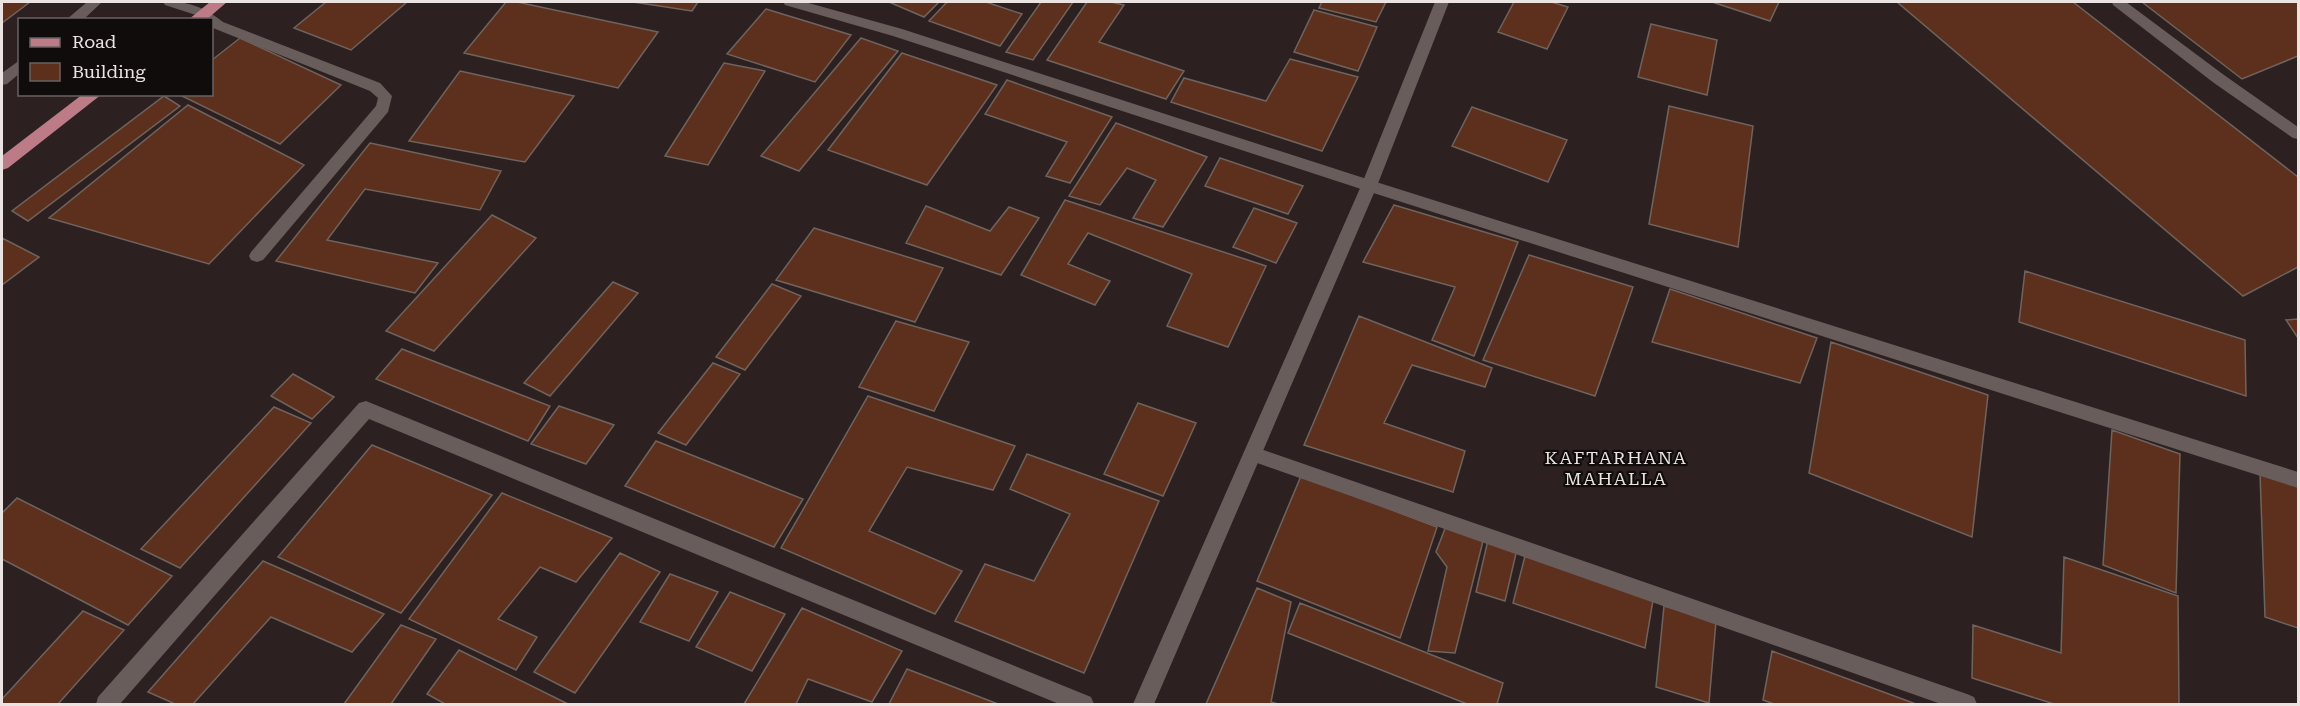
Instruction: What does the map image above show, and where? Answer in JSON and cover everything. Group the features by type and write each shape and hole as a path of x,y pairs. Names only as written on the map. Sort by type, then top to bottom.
{"main road":[{"path":"206,18 220,2"},
{"path":"4,158 91,96"}],"street":[{"path":"1143,705 1369,186 1442,2"},
{"path":"106,705 366,409 1083,705"}],"lane":[{"path":"76,18 95,2"},
{"path":"170,2 206,18"},
{"path":"790,2 897,32 1369,186 2298,480"},
{"path":"2118,2 2219,79 2298,134"},
{"path":"213,22 375,87 385,96 383,108 257,256"},
{"path":"2,80 18,67"},
{"path":"1252,454 1967,705"}],"building":[{"path":"2,2 30,2 2,23"},
{"path":"326,2 407,2 351,50 294,28"},
{"path":"506,2 517,2 658,32 618,88 464,53"},
{"path":"633,2 698,2 692,11"},
{"path":"889,2 939,2 924,17"},
{"path":"947,2 986,2 1022,14 1000,46 929,21"},
{"path":"1041,2 1073,2 1033,60 1006,52"},
{"path":"1087,2 1111,2 1124,5 1099,42 1184,71 1166,99 1047,60"},
{"path":"1322,2 1386,2 1376,22 1319,8"},
{"path":"1514,2 1551,2 1568,7 1547,49 1498,32"},
{"path":"1712,2 1779,2 1770,21"},
{"path":"1897,2 2073,2 2298,177 2298,267 2243,296"},
{"path":"2142,2 2298,2 2298,56 2242,79"},
{"path":"766,9 851,35 815,82 727,54"},
{"path":"1314,10 1377,27 1358,71 1294,52"},
{"path":"1651,24 1717,40 1707,95 1638,77"},
{"path":"240,38 341,85 280,144 182,96 213,96 213,59"},
{"path":"861,38 898,51 799,171 761,156"},
{"path":"902,53 997,85 927,185 828,150"},
{"path":"1290,59 1358,77 1322,151 1171,102 1184,78 1266,101"},
{"path":"724,63 765,71 708,165 665,156"},
{"path":"460,71 574,96 525,162 409,141"},
{"path":"1007,80 1112,117 1070,183 1046,176 1067,142 985,114"},
{"path":"164,96 180,106 28,221 12,211"},
{"path":"188,105 304,165 209,264 49,218"},
{"path":"1669,106 1753,126 1738,247 1649,224"},
{"path":"1472,107 1567,140 1548,182 1452,146"},
{"path":"1116,123 1207,157 1163,227 1133,218 1156,180 1127,168 1100,205 1069,196"},
{"path":"370,143 501,171 480,210 365,189 327,240 438,263 415,293 276,261"},
{"path":"1220,158 1303,186 1288,214 1205,186"},
{"path":"1065,200 1266,266 1228,347 1167,326 1192,274 1088,233 1068,264 1110,281 1095,305 1021,275"},
{"path":"1394,205 1518,242 1474,356 1432,340 1455,287 1363,262"},
{"path":"926,206 990,231 1009,207 1039,218 1001,275 906,243"},
{"path":"1254,208 1297,223 1276,263 1233,247"},
{"path":"492,215 536,238 434,351 386,331"},
{"path":"814,228 943,268 915,322 776,280"},
{"path":"2,238 39,257 2,285"},
{"path":"1529,255 1633,287 1595,396 1483,360"},
{"path":"2025,271 2245,340 2246,396 2019,322"},
{"path":"613,282 638,293 550,396 524,383"},
{"path":"772,284 801,296 745,370 716,357"},
{"path":"1670,289 1817,338 1800,383 1652,342"},
{"path":"1359,316 1492,368 1485,387 1412,365 1384,423 1465,451 1453,492 1304,445"},
{"path":"2298,319 2298,338 2286,320"},
{"path":"896,321 969,342 934,411 859,387"},
{"path":"1831,342 1988,395 1972,537 1809,473"},
{"path":"402,349 550,406 528,441 376,379"},
{"path":"713,363 740,374 686,445 658,433"},
{"path":"293,374 334,397 312,419 271,396"},
{"path":"868,396 1015,446 993,490 907,467 869,531 962,571 935,614 781,548"},
{"path":"1138,403 1196,423 1163,496 1104,474"},
{"path":"559,406 614,425 586,464 531,444"},
{"path":"274,407 311,423 180,568 141,549"},
{"path":"2112,430 2180,454 2176,593 2103,565"},
{"path":"656,441 803,499 774,547 625,486"},
{"path":"372,445 492,495 401,613 278,557"},
{"path":"1027,454 1159,501 1084,673 955,621 985,564 1034,581 1070,514 1010,489"},
{"path":"2260,473 2298,484 2298,628 2265,617"},
{"path":"1301,476 1437,527 1400,638 1257,581"},
{"path":"502,493 612,538 576,582 540,567 498,619 537,637 516,670 409,619"},
{"path":"17,498 172,576 128,625 2,559 2,513"},
{"path":"1446,526 1483,541 1455,653 1428,651 1447,567 1436,552"},
{"path":"1488,540 1517,549 1505,601 1476,592"},
{"path":"620,553 660,572 575,693 534,672"},
{"path":"1525,556 1653,600 1645,648 1513,603"},
{"path":"2064,557 2178,596 2179,704 2054,704 1972,678 1973,625 2061,653"},
{"path":"263,561 384,614 352,652 271,617 193,704 175,704 148,692"},
{"path":"670,574 718,592 689,641 640,622"},
{"path":"1257,588 1291,602 1271,702 1278,704 1206,704"},
{"path":"730,592 785,614 752,671 696,647"},
{"path":"1300,603 1503,683 1497,704 1467,704 1288,633"},
{"path":"1664,606 1716,621 1709,703 1656,687"},
{"path":"802,608 902,651 872,702 808,679 796,704 744,704"},
{"path":"83,611 124,630 58,704 2,704 2,699"},
{"path":"401,625 436,639 391,704 344,704"},
{"path":"459,650 568,704 445,704 427,694"},
{"path":"1772,651 1916,704 1774,704 1763,700"},
{"path":"907,669 998,704 889,704"}],"district":[{"name":"KAFTARHANA MAHALLA","path":"1616,468"}]}
